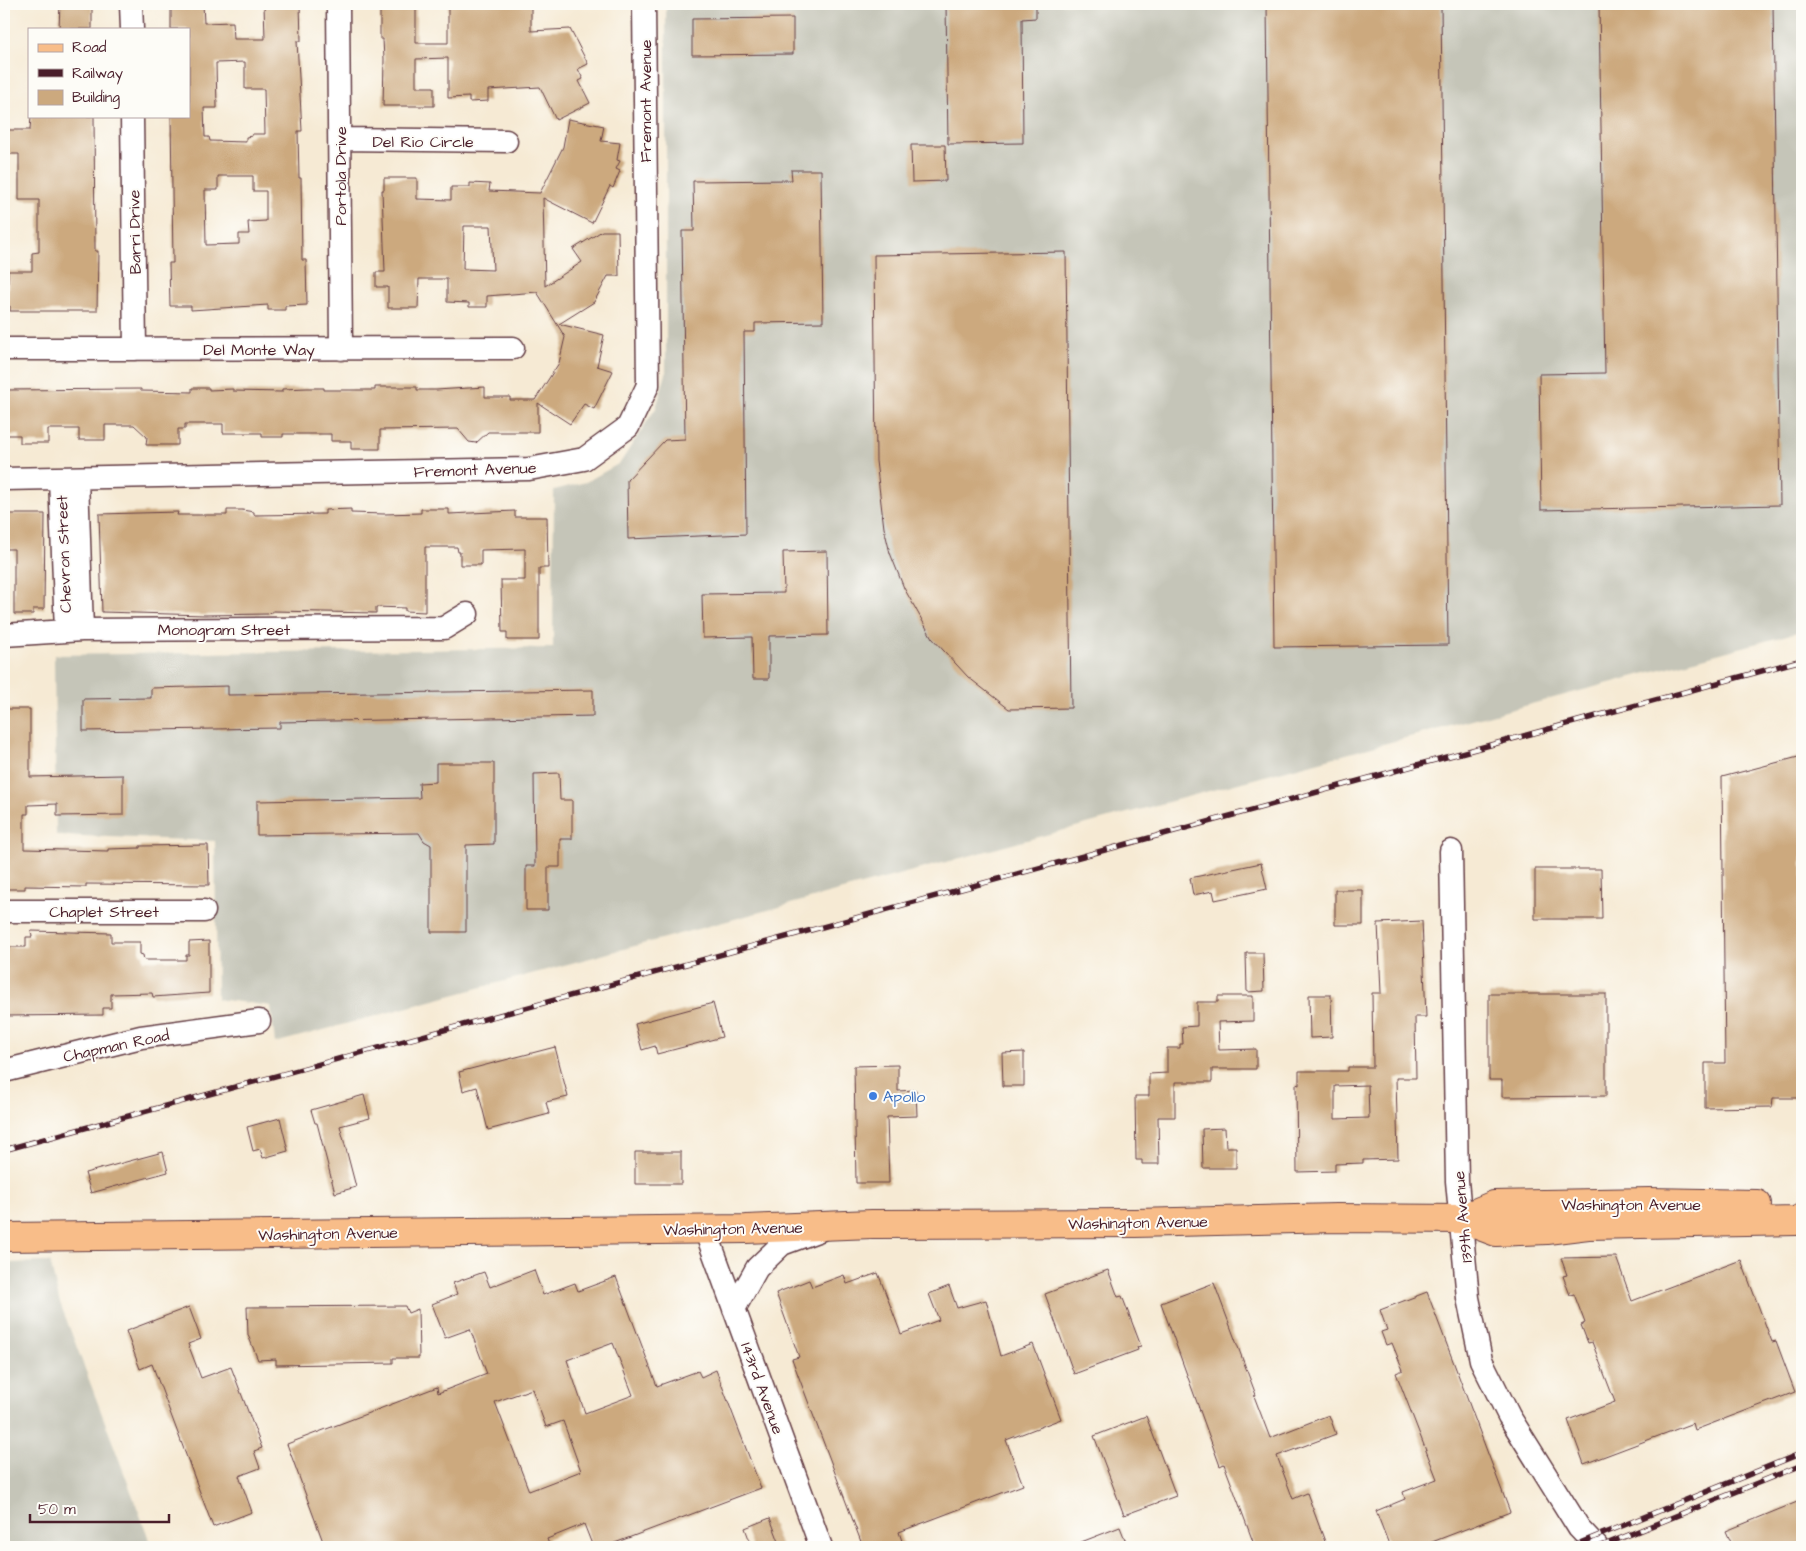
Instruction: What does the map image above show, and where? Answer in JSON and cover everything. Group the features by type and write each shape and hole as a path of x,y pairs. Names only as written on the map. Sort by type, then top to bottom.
{"main road":[{"name":"Washington Avenue","path":"1461,1219 1494,1205 1678,1203 1795,1205 1802,1210"},
{"name":"Washington Avenue","path":"4,1236 705,1229 832,1225 1143,1223 1336,1218 1461,1219 1496,1232 1548,1230 1588,1225 1796,1221 1802,1218"}],"street":[{"path":"131,4 132,28"},
{"name":"Portola Drive","path":"338,4 341,349"},
{"name":"Fremont Avenue","path":"4,479 530,469 584,460 628,427 648,385 644,4"},
{"name":"Barri Drive","path":"132,118 135,349"},
{"name":"Del Rio Circle","path":"340,139 506,141"},
{"name":"Del Monte Way","path":"4,349 513,348"},
{"name":"Chevron Street","path":"68,478 74,630"},
{"name":"Monogram Street","path":"4,635 74,630 444,628 467,614"},
{"name":"139th Avenue","path":"1450,852 1457,1181 1468,1298 1481,1360 1510,1416 1579,1528 1597,1547"},
{"name":"Chaplet Street","path":"4,911 204,911"},
{"name":"Chapman Road","path":"4,1071 141,1037 259,1021"},
{"path":"734,1309 757,1268 782,1244 832,1225"},
{"name":"143rd Avenue","path":"705,1229 821,1547"}],"shaded area":[{"path":"666,4 1802,4 1802,631 275,1043 271,1006 217,999 215,841 56,835 54,655 553,648 554,490 586,482 620,463 656,408 666,374"},
{"path":"50,1262 59,1300 152,1547 4,1547 4,1263"}],"building":[{"path":"60,4 92,4 92,28 59,28"},
{"path":"171,4 203,4 204,23 233,22 234,39 265,39 264,4 300,4 301,41 297,41 302,131 298,131 299,178 301,178 302,260 306,260 307,305 285,306 285,310 268,310 268,305 191,310 191,306 170,306 169,263 173,263 171,118 190,118 190,28 171,28","holes":["245,62 245,89 264,89 265,134 252,134 252,136 246,137 246,142 210,141 209,137 205,137 204,108 217,108 216,63","218,176 253,176 253,191 266,191 266,221 248,222 249,234 239,234 239,244 206,245 205,190 218,190"]},
{"path":"380,4 416,4 416,43 448,43 448,4 531,4 531,31 570,29 588,64 578,69 583,79 579,81 590,103 556,120 540,87 488,90 488,101 469,102 469,97 448,98 448,58 416,59 416,87 434,87 434,106 383,106 384,59 383,39 380,39"},
{"path":"946,4 1036,4 1036,18 1022,19 1023,143 948,144"},
{"path":"1267,4 1441,4 1448,645 1274,647"},
{"path":"1599,4 1773,4 1780,505 1541,510 1539,374 1605,373"},
{"path":"793,18 793,54 692,55 692,19"},
{"path":"31,118 94,118 95,251 98,251 97,311 10,311 10,306 8,306 8,271 32,271 32,253 39,252 39,200 19,200 19,154 4,154 4,130 30,130"},
{"path":"568,119 604,126 601,141 620,143 617,160 620,161 616,169 620,171 613,188 610,186 592,223 543,198 545,286 582,262 573,249 602,231 618,231 619,276 608,276 594,302 559,324 604,335 597,366 613,371 594,409 584,404 570,424 538,403 538,432 488,432 476,443 469,442 458,429 380,430 380,449 351,449 351,441 331,441 331,434 283,434 283,437 262,437 262,433 223,433 223,424 185,424 185,429 178,429 178,445 146,445 147,437 134,425 105,425 105,440 79,440 79,429 48,429 48,443 20,443 20,435 4,435 5,390 141,389 141,391 192,392 192,388 209,388 209,390 233,389 233,391 282,392 282,389 307,388 375,390 375,387 417,387 417,390 436,390 485,387 485,397 535,400 559,363 565,337 537,292 487,296 487,307 469,307 469,303 447,302 447,279 419,279 418,308 388,308 388,287 376,287 376,272 385,272 382,190 384,190 384,178 417,178 417,199 451,200 451,187 470,187 470,183 490,184 489,191 540,193 563,147","holes":["464,226 491,226 493,270 463,269"]},
{"path":"911,145 945,145 946,181 912,182"},
{"path":"791,170 821,170 823,322 755,323 755,332 744,332 746,534 628,539 627,480 665,440 685,439 682,231 694,231 693,181 792,180"},
{"path":"1066,252 1071,708 1009,709 968,677 932,638 904,588 890,553 884,528 876,461 874,255"},
{"path":"351,509 351,513 384,514 421,513 421,509 449,509 449,514 515,511 515,517 547,517 548,568 539,568 539,640 507,640 507,632 502,632 501,580 525,580 525,549 481,550 481,565 460,565 460,552 458,552 457,547 425,547 425,612 405,611 405,608 376,607 376,613 273,611 268,614 204,615 102,612 99,514 178,512 177,515 227,515 227,510 242,510 254,512 254,515 325,514 325,510"},
{"path":"4,514 45,514 44,609 33,609 33,614 14,614 14,549 4,549"},
{"path":"827,551 828,635 769,636 769,679 753,679 752,637 703,638 702,594 784,593 783,552"},
{"path":"228,686 228,695 593,690 593,716 280,722 280,728 83,731 83,699 151,698 151,688"},
{"path":"4,709 30,709 30,777 123,775 123,815 57,816 57,804 28,805 28,814 24,814 24,849 108,851 108,849 140,848 140,846 208,845 209,885 86,884 86,887 25,886 25,889 4,889"},
{"path":"1802,756 1802,1098 1773,1098 1772,1107 1705,1108 1705,1063 1725,1063 1722,777"},
{"path":"436,763 494,763 494,844 466,845 466,932 431,932 431,845 424,841 419,833 257,835 257,801 420,798 419,783 436,782"},
{"path":"559,773 560,800 572,800 572,839 560,839 560,867 548,867 548,910 526,910 526,866 535,866 534,774"},
{"path":"1261,863 1267,889 1215,900 1213,891 1193,895 1190,878"},
{"path":"1535,869 1601,869 1602,919 1535,919"},
{"path":"1335,890 1363,890 1363,925 1335,925"},
{"path":"1422,921 1426,1017 1415,1017 1416,1078 1396,1078 1398,1159 1363,1160 1363,1163 1335,1164 1335,1171 1297,1172 1296,1084 1299,1085 1299,1071 1348,1071 1348,1067 1373,1067 1372,993 1381,993 1378,923","holes":["1368,1085 1369,1118 1335,1119 1335,1086"]},
{"path":"31,931 111,933 111,942 140,942 140,954 143,955 144,960 186,960 186,955 189,955 189,942 209,941 209,993 153,997 152,993 111,994 111,1008 103,1008 103,1015 4,1016 4,947 26,947 26,937 32,937"},
{"path":"1246,953 1263,953 1264,991 1247,992"},
{"path":"1489,994 1606,994 1606,1096 1502,1097 1502,1080 1489,1080"},
{"path":"1309,995 1331,995 1332,1037 1310,1038"},
{"path":"1218,996 1253,996 1253,1021 1218,1022 1219,1050 1256,1049 1256,1069 1212,1069 1212,1082 1175,1082 1175,1117 1158,1117 1159,1164 1142,1164 1142,1160 1136,1160 1135,1096 1149,1096 1149,1074 1167,1073 1167,1048 1180,1048 1180,1044 1183,1044 1182,1027 1197,1026 1197,1002 1218,1002"},
{"path":"713,1003 722,1037 657,1054 655,1046 642,1050 635,1024"},
{"path":"555,1047 568,1097 546,1102 549,1114 488,1130 477,1087 463,1091 459,1072"},
{"path":"1024,1052 1024,1086 1003,1086 1002,1053"},
{"path":"898,1065 898,1091 916,1090 917,1116 887,1117 889,1183 856,1183 854,1066"},
{"path":"364,1095 370,1118 340,1126 356,1187 335,1193 317,1123 315,1123 311,1110"},
{"path":"280,1118 288,1151 263,1158 260,1149 253,1151 247,1127"},
{"path":"1225,1128 1226,1147 1236,1147 1236,1168 1203,1168 1202,1129"},
{"path":"163,1152 168,1172 91,1193 85,1173"},
{"path":"635,1152 681,1152 681,1184 635,1184"},
{"path":"1616,1257 1632,1301 1741,1260 1772,1342 1776,1341 1795,1392 1695,1430 1693,1423 1584,1464 1568,1420 1615,1402 1592,1342 1588,1343 1581,1325 1585,1323 1574,1294 1570,1295 1563,1276 1567,1275 1561,1258"},
{"path":"534,1270 543,1295 575,1283 578,1291 616,1277 657,1386 698,1371 701,1377 716,1370 761,1488 604,1547 593,1547 584,1524 547,1539 550,1547 325,1547 287,1444 437,1387 438,1393 487,1374 470,1329 445,1338 432,1304 457,1294 453,1283 484,1272 490,1287","holes":["613,1343 633,1395 585,1413 567,1360","532,1389 546,1427 563,1421 581,1471 529,1491 495,1402"]},
{"path":"1108,1270 1118,1297 1122,1296 1141,1346 1137,1347 1138,1350 1074,1374 1045,1294"},
{"path":"878,1273 901,1334 939,1320 929,1294 949,1286 957,1308 986,1300 1001,1356 1033,1344 1061,1419 1006,1440 1023,1485 899,1532 904,1547 863,1547 792,1359 799,1357 776,1293 809,1280 812,1287 844,1275 847,1284"},
{"path":"1214,1283 1270,1438 1329,1415 1336,1434 1277,1456 1293,1499 1307,1493 1327,1547 1255,1547 1224,1464 1220,1466 1161,1303"},
{"path":"1427,1292 1510,1512 1419,1547 1390,1547 1376,1511 1405,1499 1403,1492 1437,1479 1396,1373 1403,1370 1392,1343 1386,1345 1381,1332 1387,1330 1380,1310"},
{"path":"405,1306 408,1313 418,1309 419,1358 393,1358 393,1363 276,1365 276,1359 258,1360 248,1335 247,1307"},
{"path":"189,1307 201,1339 188,1344 201,1378 231,1367 262,1448 254,1451 260,1468 239,1476 252,1512 213,1527 152,1364 140,1369 126,1331"},
{"path":"1146,1416 1176,1496 1124,1515 1094,1436"},
{"path":"1802,1500 1802,1547 1733,1547 1726,1531"},
{"path":"770,1518 781,1547 752,1547 745,1528"},
{"path":"1120,1527 1128,1547 1071,1547 1071,1546"}],"railway":[{"path":"4,1150 1802,660"},
{"path":"1570,1547 1802,1453"},
{"path":"1599,1547 1802,1465"}],"place":[{"name":"Apollo","path":"873,1096"}]}
